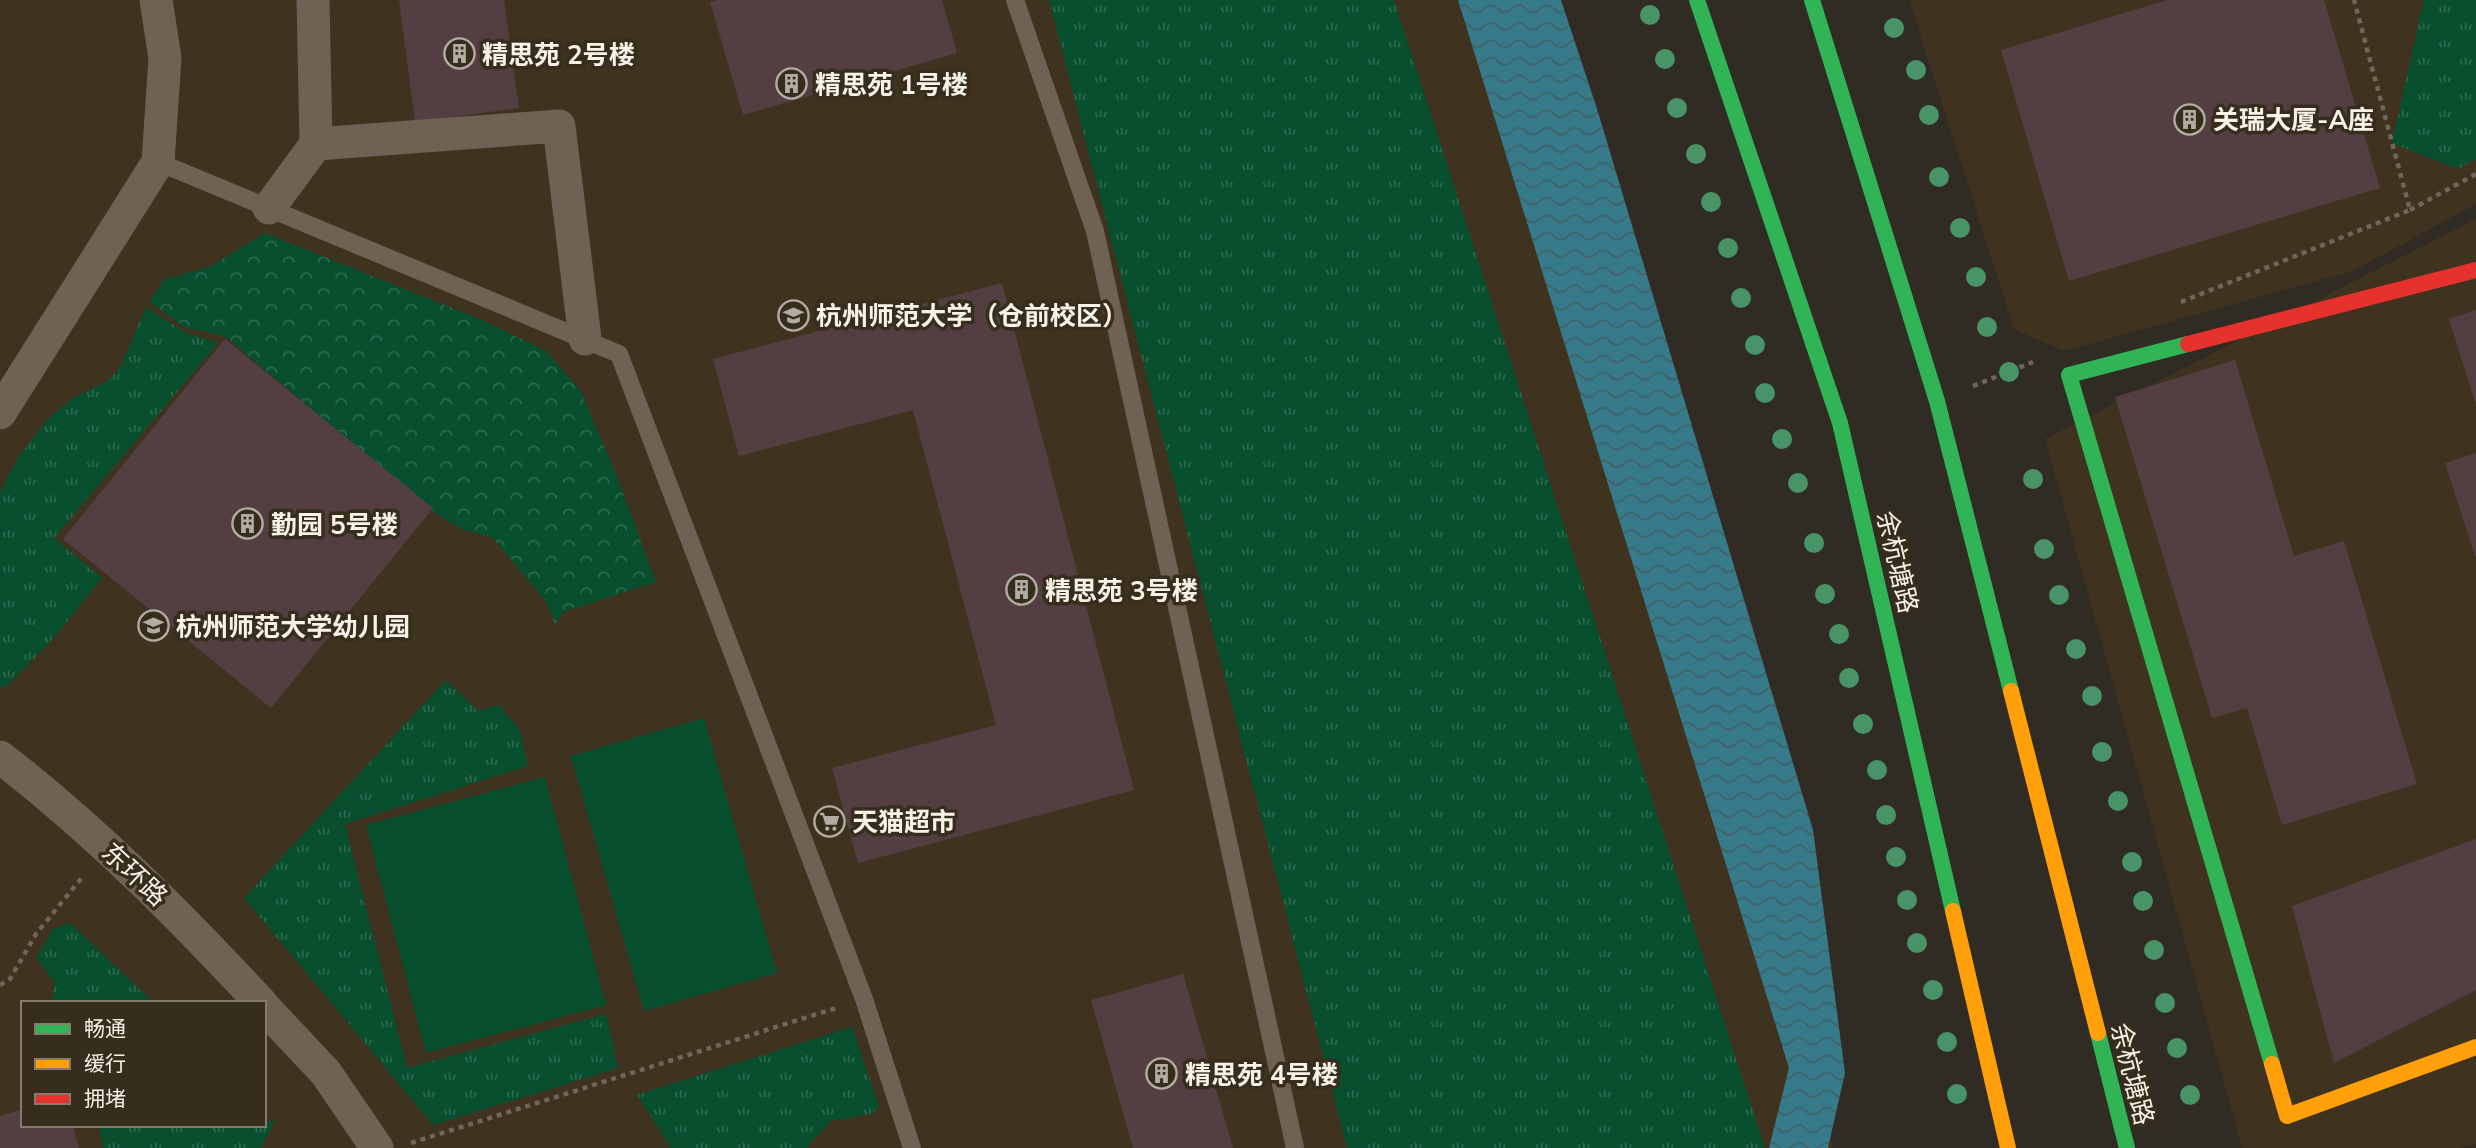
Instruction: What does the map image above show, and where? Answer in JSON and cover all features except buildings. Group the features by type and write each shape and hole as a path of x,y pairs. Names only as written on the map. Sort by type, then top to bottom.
{"main road":[{"name":"余杭塘路","path":"1697,0 1840,423 2008,1148"},
{"name":"余杭塘路","path":"1812,0 1937,401 2127,1148"},
{"path":"2476,270 2069,375 2287,1116 2476,1047"}],"street":[{"path":"0,413 158,162 165,58 156,0"},
{"path":"270,208 316,144 313,0"},
{"path":"316,144 559,126 585,339"},
{"name":"东环路","path":"0,757 64,807 190,927 258,1001"},
{"name":"东环路","path":"266,1009 392,1146"}],"lane":[{"path":"1015,0 1095,231 1295,1148"},
{"path":"158,162 619,354 864,999 912,1148"}],"path":[{"path":"2354,0 2410,210"},
{"path":"2180,303 2410,210 2476,174"},
{"path":"1937,401 2039,359"},
{"path":"0,985 10,979 36,934 106,847"},
{"path":"392,1146 864,999"}],"shaded area":[{"name":"杭州师范大学（仓前校区）","path":"0,0 1486,0 1687,631 1833,1148 0,1148"},
{"path":"1909,0 2476,0 2476,204 2353,271 2064,351 2014,329"},
{"path":"2476,219 2476,1144 2461,1148 2242,1148 2045,439"}],"green space":[{"path":"1049,0 1394,0 1765,1148 1347,1148"},
{"path":"2424,0 2476,0 2476,159 2458,169 2392,143"},
{"path":"265,233 482,320 546,351 580,390 616,474 656,582 563,612 555,624 547,603 493,538 464,530 439,516 225,336 186,328 149,302 164,280 211,266"},
{"path":"146,307 184,332 218,343 54,538 102,578 52,640 5,688 0,685 0,493 17,459 48,419 73,398 109,380 121,366"},
{"path":"446,680 478,711 499,705 519,729 528,766 345,824 407,1068 606,1014 618,1068 433,1125 244,898"},
{"path":"704,718 777,973 644,1011 571,756"},
{"path":"545,777 606,1005 426,1053 366,825"},
{"path":"70,923 152,1001 52,1001 55,983 36,958 53,929"},
{"path":"852,1027 879,1107 871,1114 831,1121 806,1148 671,1148 637,1095"},
{"path":"266,1121 275,1121 261,1148 103,1148 99,1127 266,1127"}],"water":[{"path":"1458,0 1561,0 1598,112 1813,830 1845,1073 1828,1148 1769,1148 1789,1068"}],"traffic: fast":[{"path":"1697,0 1840,423 1953,911"},
{"path":"1812,0 1937,401 2011,691"},
{"path":"2188,344 2069,375 2272,1064"},
{"path":"2098,1033 2127,1148"}],"traffic: slow":[{"path":"2011,691 2098,1033"},
{"path":"1953,911 2008,1148"},
{"path":"2272,1064 2287,1116 2476,1047"}],"traffic: jam":[{"path":"2188,344 2476,270"}],"place":[{"name":"精思苑 2号楼","path":"459,54"},
{"name":"精思苑 1号楼","path":"792,84"},
{"name":"关瑞大厦-A座","path":"2190,119"},
{"name":"杭州师范大学（仓前校区）","path":"793,315"},
{"name":"勤园 5号楼","path":"248,524"},
{"name":"精思苑 3号楼","path":"1022,590"},
{"name":"杭州师范大学幼儿园","path":"153,626"},
{"name":"天猫超市","path":"829,821"},
{"name":"精思苑 4号楼","path":"1162,1074"}]}
